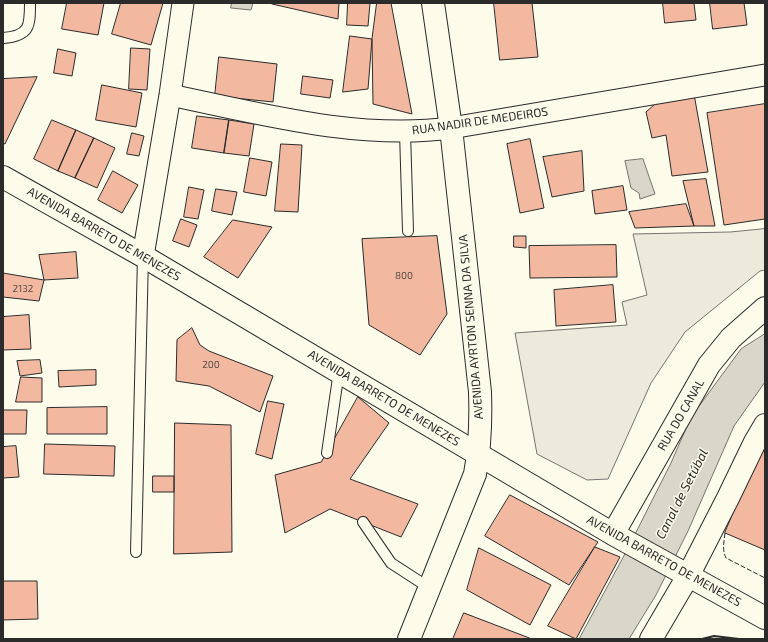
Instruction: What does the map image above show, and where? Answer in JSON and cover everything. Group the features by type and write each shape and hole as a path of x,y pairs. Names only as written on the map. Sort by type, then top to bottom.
{"main road":[{"name":"AVENIDA AYRTON SENNA DA SILVA","path":"409,639 428,587 474,474 479,455 481,422 480,392 451,128 433,3"},
{"name":"AVENIDA BARRETO DE MENEZES","path":"3,177 144,256 621,538 765,618"},
{"name":"RUA DO CANAL","path":"621,538 709,365 731,338 765,308"},
{"path":"651,639 684,574 728,498 755,442 765,425"}],"street":[{"path":"144,256 183,3"},
{"name":"RUA NADIR DE MEDEIROS","path":"170,95 304,122 360,129 405,132 451,128 765,75"}],"lane":[{"path":"3,38 15,37 25,30 30,24 30,3"},
{"path":"405,132 408,231"},
{"path":"136,552 144,256"},
{"path":"327,453 339,371"},
{"path":"363,522 391,563 428,587"}],"shaded area":[{"path":"765,229 765,270 760,271 685,332 651,383 608,479 587,480 537,454 515,333 627,325 622,302 647,295 633,234 730,232"}],"water":[{"path":"232,3 253,3 251,10 231,8"},
{"path":"643,159 655,194 640,199 639,193 631,188 625,161"},
{"name":"Canal de Setúbal","path":"765,334 765,382 734,426 688,531 656,595 629,639 579,639 626,552 671,463 691,417 741,349"}],"building":[{"path":"67,3 104,3 98,35 62,29"},
{"path":"121,3 163,3 151,45 112,34"},
{"path":"339,3 338,19 272,4"},
{"path":"348,3 370,3 368,26 347,25"},
{"path":"377,3 391,3 412,114 373,104 372,39"},
{"path":"494,3 532,3 538,57 500,60"},
{"path":"663,3 694,3 696,20 665,23"},
{"path":"710,3 744,3 747,25 713,29"},
{"path":"350,36 372,39 368,89 343,92"},
{"path":"131,48 150,49 147,90 129,89"},
{"path":"58,49 76,53 72,76 54,73"},
{"path":"219,57 277,64 273,102 215,96"},
{"path":"303,76 333,80 330,98 301,94"},
{"path":"37,77 5,144 3,143 3,79"},
{"path":"102,85 142,93 136,127 96,120"},
{"path":"694,94 708,172 672,176 666,135 652,138 646,112 655,104"},
{"path":"765,104 765,219 724,225 707,113"},
{"path":"197,116 229,120 224,153 192,148"},
{"path":"52,120 76,130 58,171 34,159"},
{"path":"229,120 254,124 249,156 224,153"},
{"path":"76,130 94,138 75,178 58,171"},
{"path":"132,133 144,136 139,156 127,154"},
{"path":"94,138 115,148 97,188 75,178"},
{"path":"530,139 544,208 520,213 507,144"},
{"path":"281,144 302,145 298,212 275,211"},
{"path":"582,151 584,191 552,197 543,157"},
{"path":"250,158 272,162 266,196 244,192"},
{"path":"113,171 138,185 122,213 98,200"},
{"path":"706,179 715,226 694,226 683,181"},
{"path":"623,186 627,210 595,214 592,191"},
{"path":"189,187 204,190 198,219 184,217"},
{"path":"216,189 237,192 232,215 212,211"},
{"path":"686,204 694,226 635,228 629,212"},
{"path":"181,219 197,225 189,247 173,241"},
{"path":"233,220 272,227 238,278 204,257"},
{"path":"437,236 447,314 420,355 369,325 362,239"},
{"path":"514,236 526,236 526,248 514,247"},
{"path":"616,245 617,277 530,278 529,246"},
{"path":"76,252 78,278 44,280 39,255"},
{"path":"3,273 44,280 39,301 3,297"},
{"path":"613,285 616,322 556,326 554,290"},
{"path":"29,315 31,349 3,350 3,317"},
{"path":"192,328 200,345 209,351 273,376 260,412 209,386 176,381 177,340"},
{"path":"40,360 42,373 20,376 17,361"},
{"path":"96,370 96,385 59,387 58,371"},
{"path":"21,377 42,378 42,402 16,402"},
{"path":"358,397 389,423 350,479 418,504 401,537 330,509 285,533 275,475 321,462"},
{"path":"268,401 284,404 272,459 256,454"},
{"path":"107,407 107,434 47,434 47,408"},
{"path":"3,410 27,410 26,434 3,434"},
{"path":"175,423 231,425 232,552 174,554"},
{"path":"765,437 765,550 725,533"},
{"path":"45,444 115,446 114,476 44,474"},
{"path":"16,446 19,477 3,478 3,447"},
{"path":"153,476 174,476 174,492 153,492"},
{"path":"510,495 598,542 569,585 485,536"},
{"path":"595,547 620,557 576,639 548,626"},
{"path":"479,548 551,585 530,625 467,590"},
{"path":"3,581 37,581 38,619 3,620"},
{"path":"464,613 532,639 453,639"}],"fence":[{"path":"725,533 724,549 726,558 765,578"}],"wall":[{"path":"702,639 714,636 739,639"}]}
